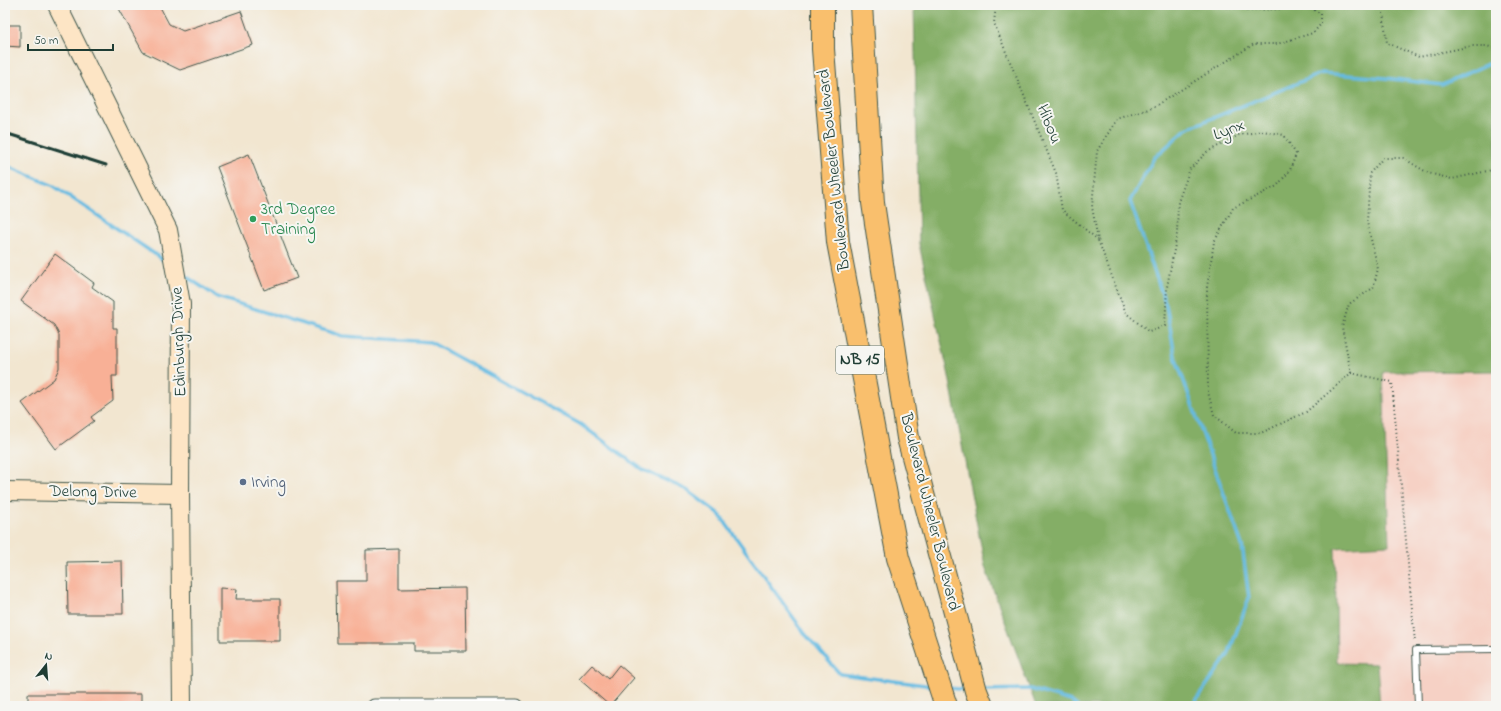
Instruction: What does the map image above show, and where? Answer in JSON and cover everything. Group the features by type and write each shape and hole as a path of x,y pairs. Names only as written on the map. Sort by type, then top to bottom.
{"highway":[{"name":"Boulevard Wheeler Boulevard","path":"823,5 823,49 838,242 898,558 946,706"},
{"name":"Boulevard Wheeler Boulevard","path":"861,5 873,202 908,438 976,691 982,706"}],"street":[{"name":"Edinburgh Drive","path":"57,5 168,230 181,304 180,494 182,706"},
{"name":"Delong Drive","path":"5,491 180,494"},
{"path":"374,706 517,706"}],"lane":[{"path":"1418,706 1416,650 1496,649"}],"path":[{"name":"Hibou","path":"996,5 994,23 1056,173 1062,210 1098,240"},
{"name":"Lynx","path":"1207,5 1250,10 1311,8 1321,14 1321,24 1313,33 1277,44 1254,44 1152,108 1117,119 1097,151 1092,207 1098,240 1126,313 1149,332 1165,326 1167,287 1177,234 1178,202 1190,169 1207,152 1239,135 1263,131 1284,135 1296,154 1290,170 1277,186 1234,208 1214,242 1207,287 1208,392 1214,415 1236,433 1261,433 1306,412 1351,373"},
{"path":"1382,5 1387,43 1419,57 1472,46 1487,46 1496,49"},
{"path":"1416,650 1392,382 1351,373 1342,327 1349,304 1374,288 1378,269 1367,222 1370,173 1383,158 1403,158 1428,173 1452,179 1496,169"}],"shaded area":[{"path":"1306,340 1496,343 1496,706 1318,706"}],"green space":[{"path":"914,5 1496,5 1496,371 1383,372 1389,545 1335,548 1337,663 1377,664 1380,706 1036,706 985,567 949,376 919,244"}],"building":[{"path":"117,5 159,5 169,24 183,31 241,11 253,45 180,70 143,52"},
{"path":"5,25 20,25 20,47 5,46"},
{"path":"249,154 297,278 264,290 217,167"},
{"path":"55,254 94,283 92,287 113,302 113,328 117,328 117,376 112,376 113,401 91,417 94,421 56,449 22,403 54,379 59,368 59,335 54,325 21,301"},
{"path":"399,549 399,589 465,588 466,651 414,651 414,643 337,643 336,581 366,581 366,550"},
{"path":"122,561 123,614 68,614 67,562"},
{"path":"220,588 237,589 236,599 280,599 280,641 220,641"},
{"path":"592,665 608,679 619,665 634,678 610,706 579,679"},
{"path":"28,694 141,694 141,706 28,706"}],"waterway":[{"path":"1192,706 1228,655 1249,598 1242,545 1175,356 1166,305 1130,201 1154,158 1186,129 1322,73 1385,78 1442,85 1496,60"},
{"path":"5,165 54,186 168,263"},
{"path":"181,273 217,297 343,336 430,342 580,424 643,470 687,490 719,514 806,635 840,674 933,686"},
{"path":"949,688 968,690"},
{"path":"985,690 1030,689 1071,701 1077,706"}],"railway":[{"path":"5,133 106,165"}],"place":[{"name":"3rd Degree Training","path":"253,219"},
{"name":"Irving","path":"243,482"}]}
